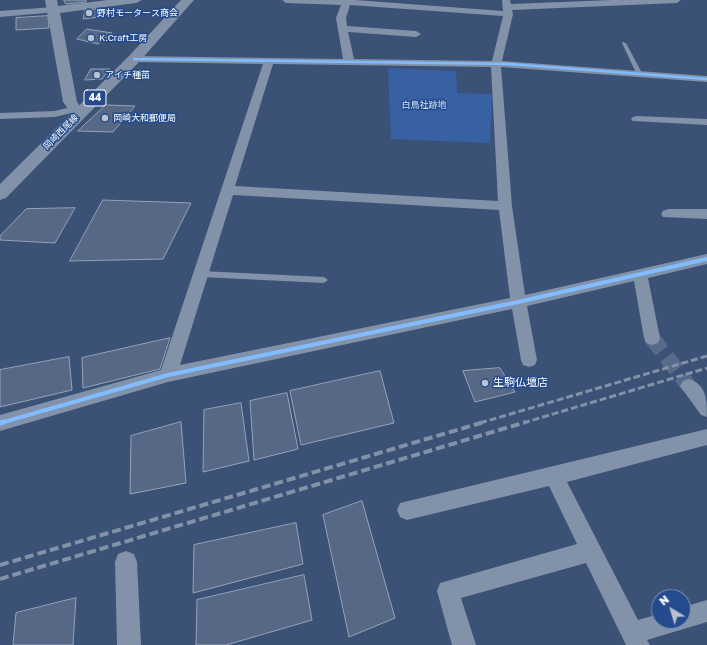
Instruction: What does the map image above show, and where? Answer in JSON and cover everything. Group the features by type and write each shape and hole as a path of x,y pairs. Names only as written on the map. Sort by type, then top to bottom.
{"main road":[{"name":"岡崎西尾線","path":"0,194 77,112 134,59 188,0"}],"street":[{"path":"0,14 53,5 136,0"},
{"path":"286,0 507,7 677,0"},
{"path":"347,1 342,18 349,62"},
{"path":"0,116 77,112 70,102 53,5"},
{"path":"507,7 496,64 505,206 518,302 528,360"},
{"path":"343,29 416,34"},
{"path":"134,59 496,64 707,80"},
{"path":"168,375 269,61"},
{"path":"637,119 707,122"},
{"path":"227,190 505,206"},
{"path":"668,214 707,214"},
{"path":"0,423 168,375 518,302 707,259"},
{"path":"640,274 652,338"},
{"path":"689,386 707,409"},
{"path":"407,510 554,476 707,436"},
{"path":"554,476 635,639 657,629"},
{"path":"464,645 448,591 591,551"},
{"path":"126,562 129,645"},
{"path":"691,616 707,612"}],"lane":[{"path":"624,43 640,75"},
{"path":"200,274 324,280"}],"green space":[{"name":"白鳥社跡地","path":"388,68 456,71 457,93 492,94 490,143 391,139"}],"building":[{"path":"64,0 86,0 86,2 66,4"},
{"path":"101,9 100,17 83,19 85,10"},
{"path":"48,16 49,28 16,30 16,18"},
{"path":"87,29 112,33 98,44 77,39"},
{"path":"91,69 110,69 102,79 85,80"},
{"path":"106,105 135,106 113,132 78,131"},
{"path":"103,200 191,203 163,259 70,261"},
{"path":"75,208 55,243 0,240 0,236 26,209"},
{"path":"170,338 160,369 83,388 82,358"},
{"path":"69,357 72,390 0,407 0,370"},
{"path":"500,368 515,392 475,402 463,371"},
{"path":"380,371 394,423 301,445 290,391"},
{"path":"287,393 298,449 254,460 250,401"},
{"path":"241,403 249,461 203,472 204,410"},
{"path":"181,422 186,483 130,494 131,436"},
{"path":"362,501 395,618 349,637 323,515"},
{"path":"296,523 303,564 193,593 194,545"},
{"path":"304,575 312,620 226,645 196,645 197,600"},
{"path":"76,598 73,645 13,645 16,613"}],"tunnel":[{"path":"652,338 689,386"}],"railway":[{"path":"480,423 707,356"},
{"path":"523,423 707,368"},
{"path":"0,565 484,422"},
{"path":"0,579 526,422"}],"cycle path":[{"path":"134,59 509,64 707,79"},
{"path":"0,423 168,375 518,302 707,259"}],"place":[{"name":"野村モータース商会","path":"89,13"},
{"name":"K.Craft工房","path":"91,38"},
{"name":"アイチ種苗","path":"97,75"},
{"name":"岡崎大和郵便局","path":"105,118"},
{"name":"生駒仏壇店","path":"485,383"}]}
